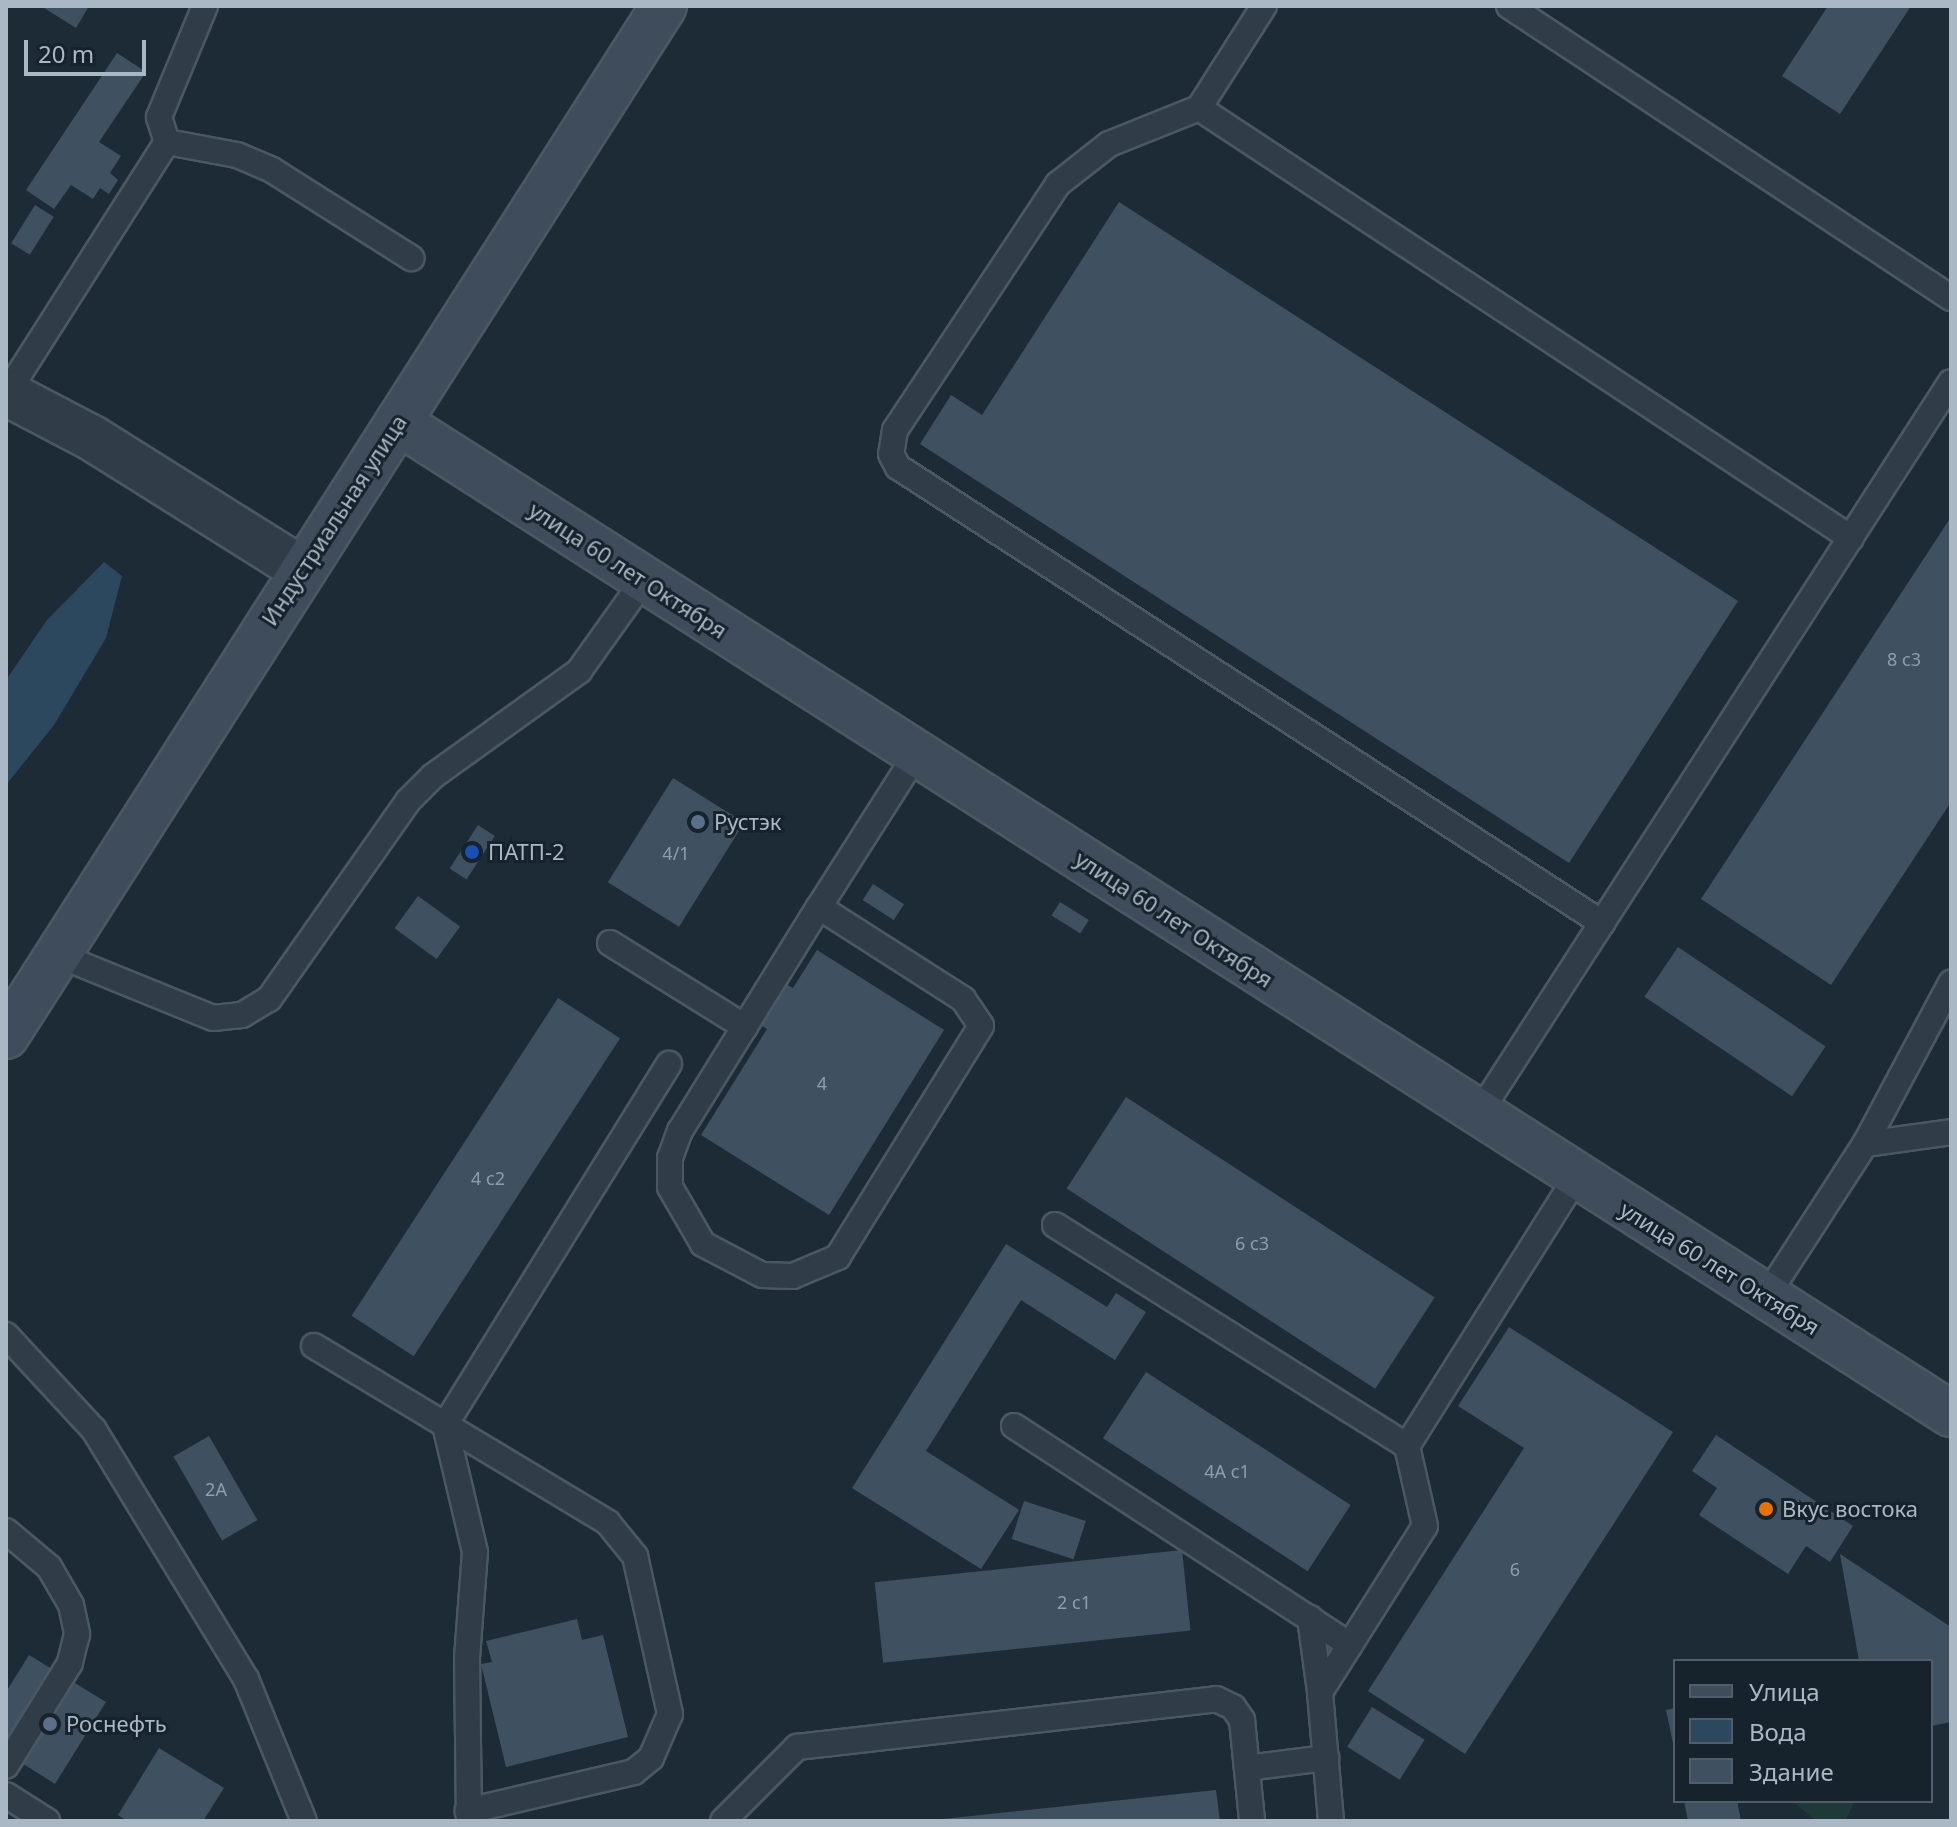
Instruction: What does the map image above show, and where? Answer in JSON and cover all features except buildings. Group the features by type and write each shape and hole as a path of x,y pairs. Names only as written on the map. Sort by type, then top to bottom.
{"main road":[{"name":"Индустриальная улица","path":"6,1036 301,569 664,6"},
{"name":"улица 60 лет Октября","path":"398,422 1576,1178 1951,1414"}],"street":[{"path":"6,393 92,438 301,569"}],"lane":[{"path":"167,142 159,117 205,6"},
{"path":"1264,6 1199,108 1109,144 1058,184 895,430 891,454 898,467 1602,923"},
{"path":"1509,6 1951,298"},
{"path":"1199,108 1851,538"},
{"path":"167,142 237,155 272,170 411,258"},
{"path":"6,393 167,142"},
{"path":"1478,1115 1951,382"},
{"path":"58,955 213,1018 242,1015 269,999 408,801 579,671 644,580"},
{"path":"819,907 963,999 981,1026 855,1237 838,1257 793,1276 747,1270 703,1244 670,1187 670,1158 680,1131 819,907 917,753"},
{"path":"610,943 745,1027"},
{"path":"1766,1297 1865,1144 1943,1012 1951,983"},
{"path":"314,1346 445,1425 625,1539 635,1556 670,1714 651,1758 634,1772 469,1816 467,1658 475,1552 445,1425 669,1064"},
{"path":"1865,1144 1951,1132"},
{"path":"1320,1692 1425,1526 1407,1446 1576,1178"},
{"path":"1055,1225 1407,1446"},
{"path":"6,1335 94,1430 206,1613 271,1728 304,1821"},
{"path":"1014,1426 1350,1645"},
{"path":"6,1531 49,1567 71,1605 77,1634 70,1663 6,1766"},
{"path":"1310,1618 1331,1821"},
{"path":"723,1821 797,1747 1216,1699 1233,1707 1242,1720 1252,1821"},
{"path":"1247,1768 1326,1758"},
{"path":"6,1795 47,1821"}],"green space":[{"path":"1794,1803 1854,1803 1845,1821 1816,1821"}],"water":[{"path":"104,562 122,576 106,638 54,725 6,785 6,680 47,620"}],"place":[{"name":"Рустэк","path":"698,822"},
{"name":"ПАТП-2","path":"472,852"},
{"name":"Вкус востока","path":"1766,1509"},
{"name":"Роснефть","path":"50,1724"}]}
